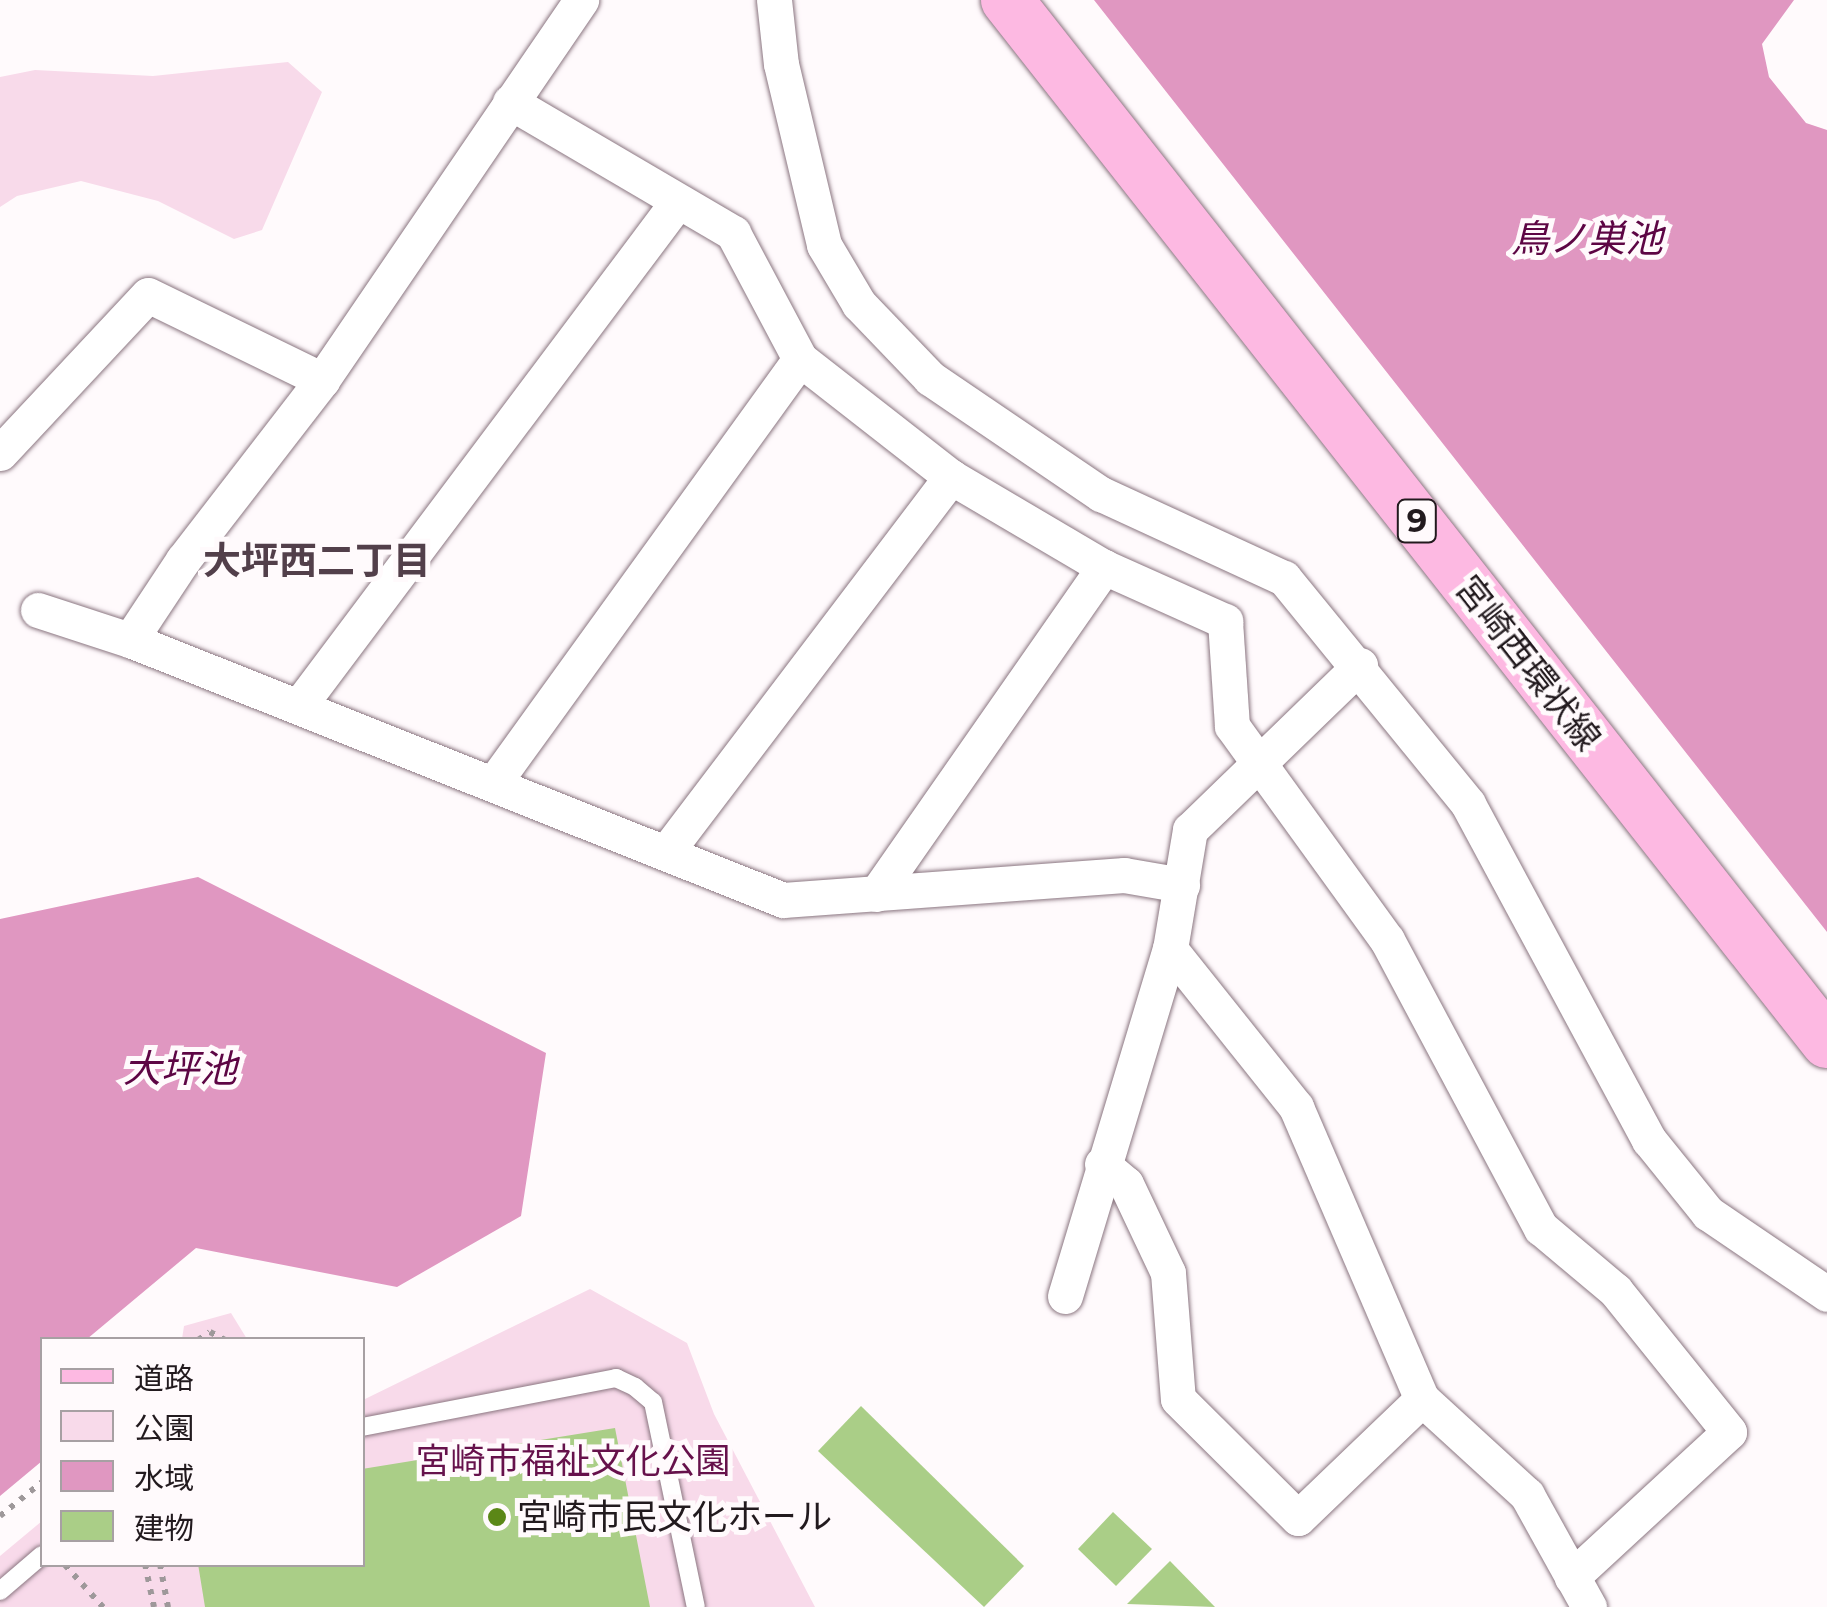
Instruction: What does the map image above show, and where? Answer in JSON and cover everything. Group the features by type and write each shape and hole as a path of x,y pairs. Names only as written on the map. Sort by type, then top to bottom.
{"main road":[{"name":"宮崎西環状線","path":"1007,0 1827,1042"}],"street":[{"path":"130,640 183,560 322,380 580,0"},
{"path":"774,0 781,64 824,245 838,276 885,335 930,378 1101,494 1284,578 1360,665 1468,804 1650,1140 1708,1213 1827,1294"},
{"path":"510,102 733,233 800,358 951,476 1104,567 1224,621 1232,726 1388,940 1541,1228 1615,1290 1729,1432 1572,1576"},
{"path":"299,706 678,201"},
{"path":"0,454 148,295 322,380"},
{"path":"493,784 800,358"},
{"path":"667,852 951,476"},
{"path":"876,894 1104,567"},
{"path":"38,610 130,640 783,900 1124,875 1182,886"},
{"path":"1065,1296 1170,948 1190,830 1255,760 1360,665"},
{"path":"1170,948 1296,1107 1422,1399 1526,1495 1589,1607"},
{"path":"1102,1164 1126,1184 1168,1273 1178,1400 1298,1518 1422,1399"}],"lane":[{"path":"365,1426 616,1378 635,1387 653,1402 696,1607"},
{"path":"0,1592 40,1558"}],"path":[{"path":"0,1516 40,1484"},
{"path":"67,1567 103,1607"},
{"path":"146,1567 154,1607"},
{"path":"161,1567 168,1607"}],"green space":[{"path":"288,62 322,92 262,230 234,239 158,201 81,181 17,196 0,207 0,77 35,70 153,76"},
{"name":"宮崎市福祉文化公園","path":"590,1289 687,1343 714,1414 815,1607 0,1607 0,1556 40,1523 40,1567 365,1567 365,1399"},
{"path":"231,1313 246,1337 182,1337 184,1326"}],"water":[{"name":"鳥ノ巣池","path":"1094,0 1794,0 1762,44 1769,77 1806,123 1827,130 1827,932"},
{"name":"大坪池","path":"198,877 546,1053 521,1216 397,1287 196,1248 89,1337 40,1337 40,1463 0,1496 0,919"}],"building":[{"path":"861,1406 1024,1566 984,1607 818,1451"},
{"name":"宮崎市民文化ホール","path":"615,1428 650,1607 205,1607 198,1567 365,1567 365,1469"},
{"path":"1113,1512 1152,1549 1116,1586 1078,1549"},
{"path":"1170,1561 1215,1607 1127,1604"}],"place":[{"name":"宮崎市民文化ホール","path":"497,1517"}],"district":[{"name":"大坪西二丁目","path":"317,561"}]}
